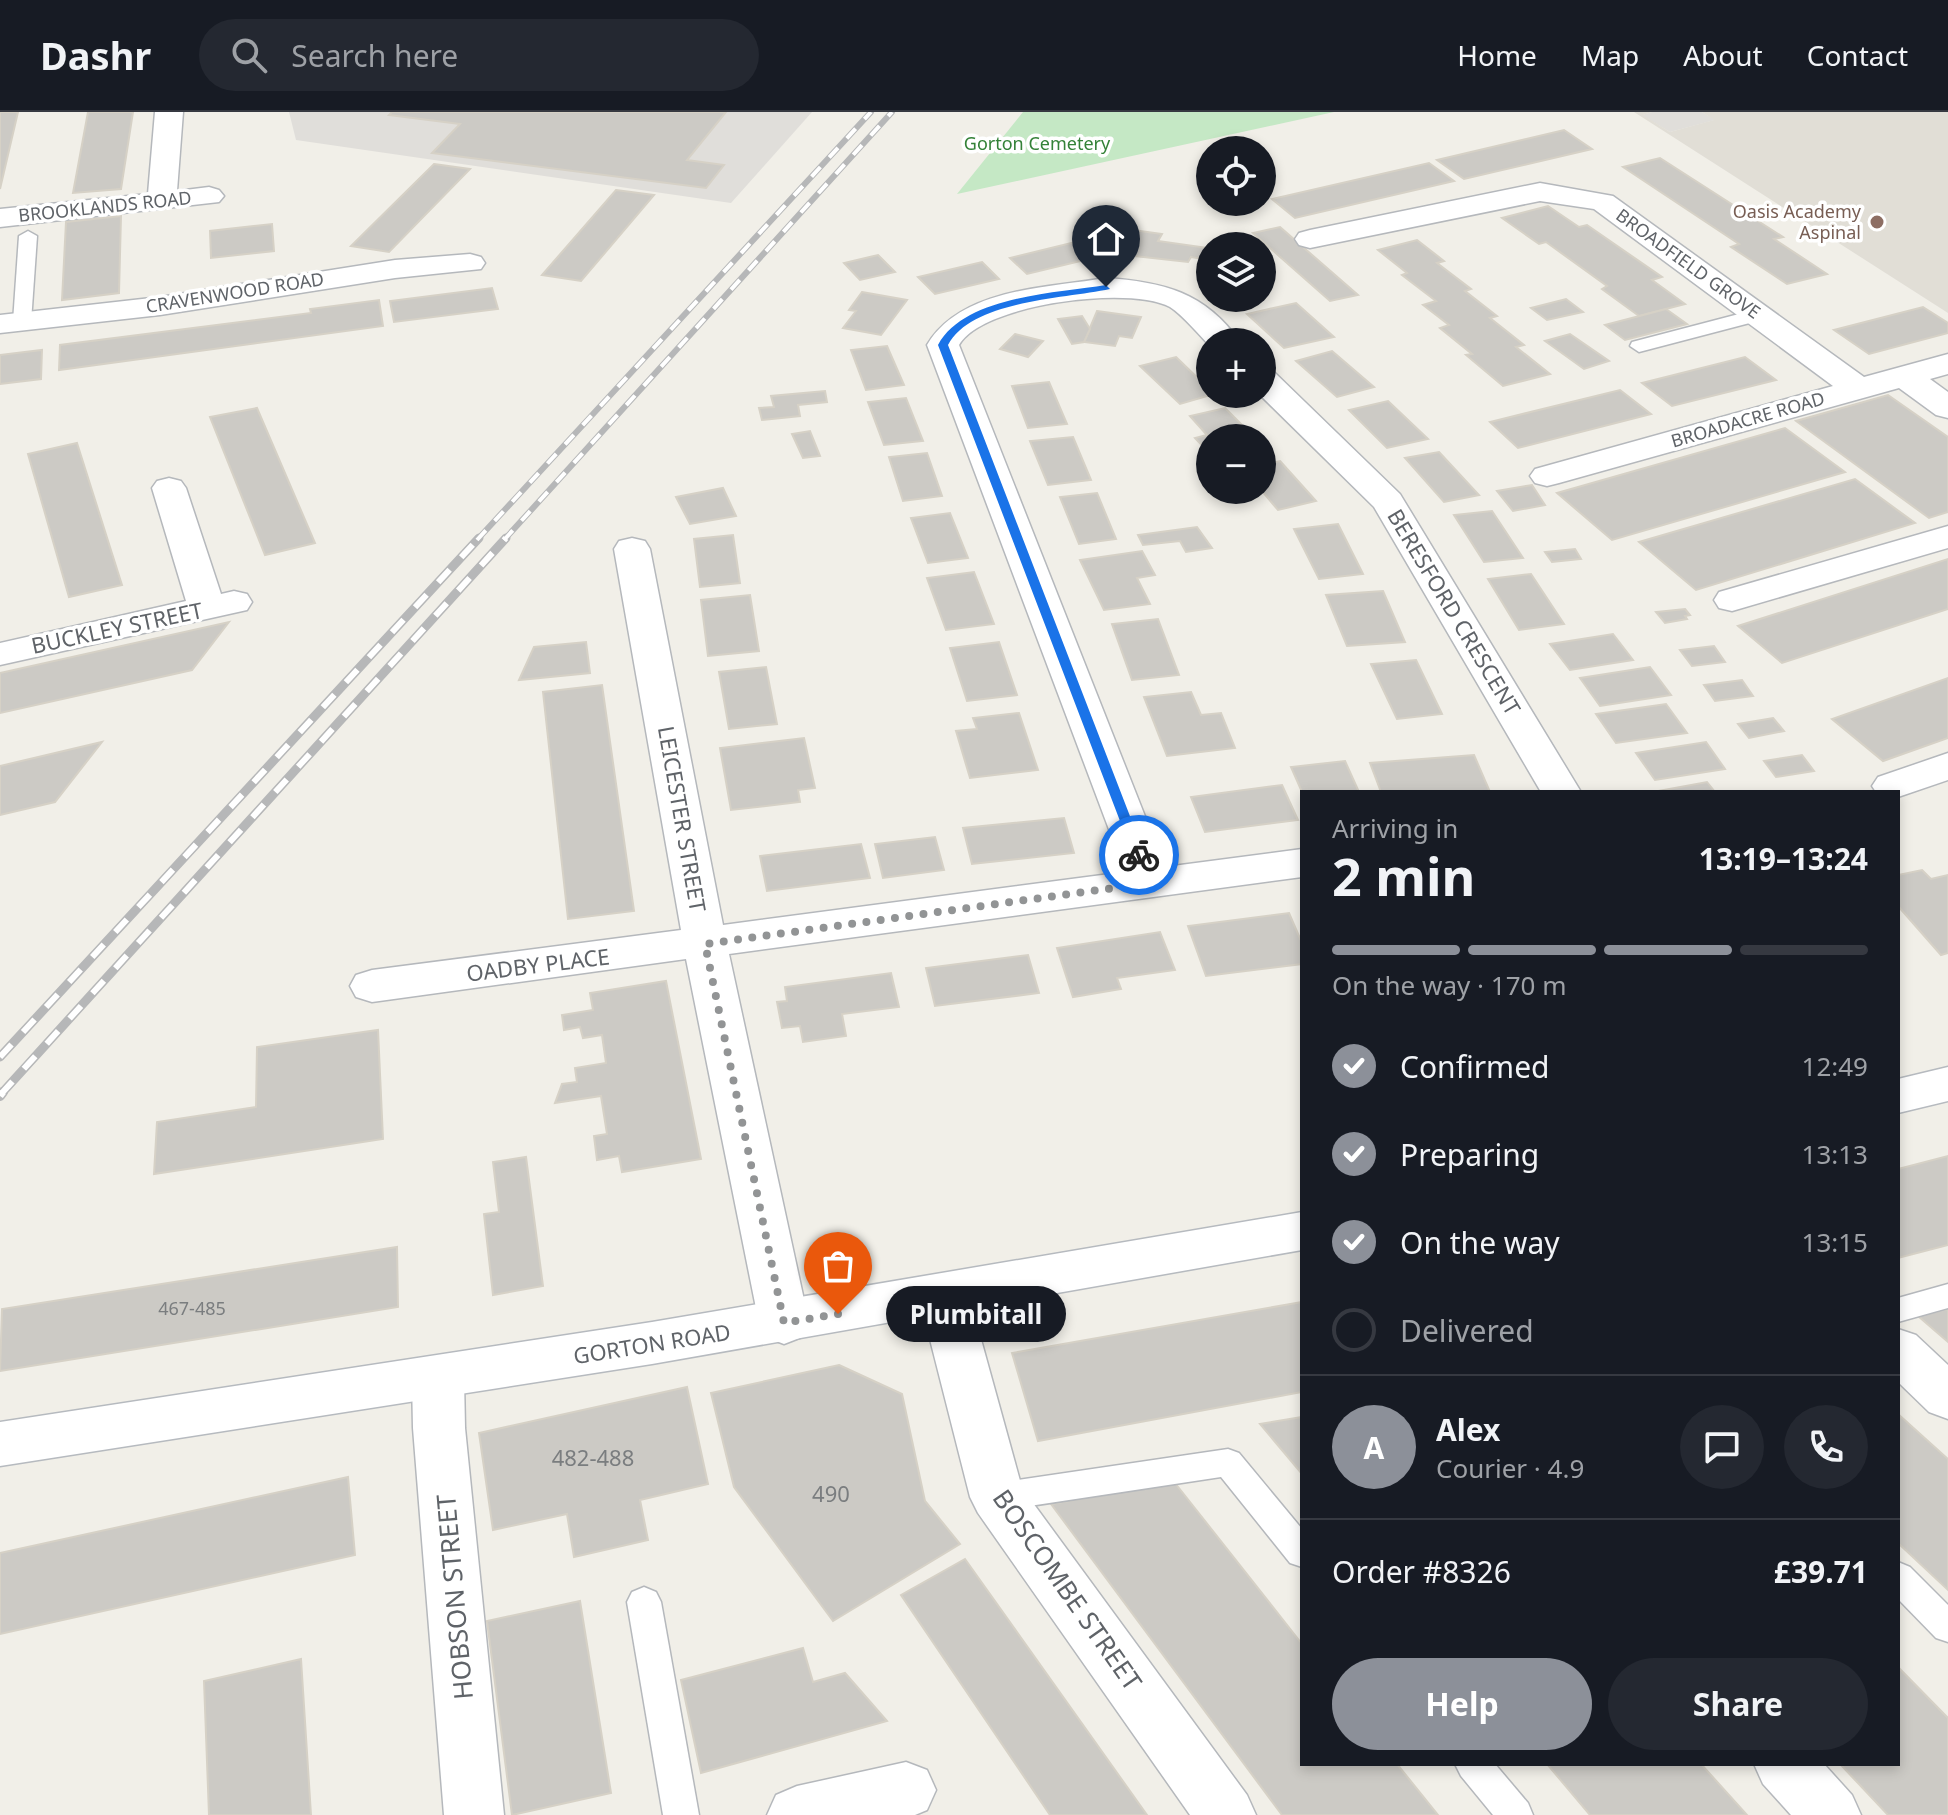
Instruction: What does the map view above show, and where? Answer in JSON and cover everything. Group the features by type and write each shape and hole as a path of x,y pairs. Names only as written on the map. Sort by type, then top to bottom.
{"street":[{"path":"162,200 169,112"},
{"name":"BROADFIELD GROVE","path":"1310,239 1540,192 1603,202 1859,389"},
{"name":"BROOKLANDS ROAD","path":"0,218 209,196"},
{"name":"CRAVENWOOD ROAD","path":"11,323 160,306 395,269 470,263"},
{"path":"1150,883 943,345 950,333 977,315 1004,305 1106,287 1147,290 1181,301 1209,328"},
{"name":"BROADACRE ROAD","path":"1547,476 1948,364"},
{"path":"1904,376 1948,408"},
{"name":"BERESFORD CRESCENT","path":"1276,393 1388,501 1560,790"},
{"name":"BUCKLEY STREET","path":"0,654 220,606 169,488"},
{"path":"1732,600 1948,537"},
{"name":"LEICESTER STREET","path":"632,549 705,944 784,1323"},
{"path":"1892,786 1948,766"},
{"name":"OADBY PLACE","path":"372,986 1300,863"},
{"path":"1900,1096 1948,1084"},
{"name":"GORTON ROAD","path":"0,1444 438,1379 784,1323 1300,1231"},
{"name":"BOSCOMBE STREET","path":"944,1296 997,1497 1226,1815"},
{"path":"1900,1352 1948,1397"},
{"name":"HOBSON STREET","path":"438,1379 439,1428 474,1815"},
{"path":"1786,1766 1831,1815"},
{"path":"797,1815 916,1802"}],"lane":[{"path":"11,323 28,236"},
{"path":"1639,346 1758,315"},
{"path":"1900,1309 1948,1296"},
{"path":"997,1497 1228,1462 1300,1551"},
{"path":"1900,1579 1948,1627"},
{"path":"644,1602 681,1815"},
{"path":"1475,1766 1515,1815"}],"shaded area":[{"path":"289,112 812,112 731,203 296,140"},
{"name":"Oasis Academy Aspinal","path":"1634,112 1652,112 1643,115 1670,132 1714,120 1702,112 1948,112 1948,313"},
{"path":"1652,112 1702,112 1715,120 1670,132 1642,115"}],"green space":[{"name":"Gorton Cemetery","path":"1023,112 1334,112 1224,136 1196,136 1196,142 957,194"}],"building":[{"path":"0,112 18,112 0,189"},
{"path":"88,112 133,112 121,189 73,193"},
{"path":"392,112 726,112 687,160 724,165 706,188 432,153 460,124 389,115"},
{"path":"1564,130 1592,149 1464,179 1437,160"},
{"path":"1660,158 1783,237 1774,239 1827,274 1787,284 1731,247 1739,244 1623,167"},
{"path":"1429,163 1454,181 1295,218 1276,202 1276,198"},
{"path":"434,164 470,169 389,252 351,246"},
{"path":"616,190 654,195 581,281 542,275"},
{"path":"1548,206 1579,227 1587,225 1662,277 1652,280 1685,304 1639,316 1602,289 1607,286 1546,242 1539,244 1502,218"},
{"path":"121,216 119,293 62,300 66,222"},
{"path":"272,224 274,251 211,258 210,231"},
{"path":"1280,227 1358,295 1330,301 1276,253 1276,232 1258,232"},
{"path":"1133,230 1162,234 1158,241 1196,246 1196,258 1191,257 1188,262 1107,253 1097,233 1129,237"},
{"path":"1417,240 1444,261 1437,263 1471,289 1465,291 1497,316 1490,318 1524,345 1516,347 1550,374 1503,386 1466,355 1472,354 1440,328 1449,325 1423,305 1436,301 1402,275 1407,273 1378,250"},
{"path":"1075,242 1093,258 1027,274 1010,258"},
{"path":"878,255 895,272 860,280 844,263"},
{"path":"982,262 999,279 935,294 918,277"},
{"path":"492,288 498,309 394,322 390,301"},
{"path":"862,292 907,300 881,335 843,328 856,311 849,310"},
{"path":"1566,299 1583,312 1547,320 1531,308"},
{"path":"379,300 383,326 59,370 60,345 311,313 310,309"},
{"path":"1296,303 1334,337 1284,348 1276,341 1276,328 1262,328 1247,314 1276,312 1276,307"},
{"path":"1923,307 1948,323 1948,333 1869,354 1834,330"},
{"path":"1666,309 1687,324 1625,340 1605,325"},
{"path":"1097,311 1141,317 1132,338 1119,336 1115,346 1084,342"},
{"path":"1082,316 1090,329 1084,342 1072,344 1058,319"},
{"path":"1015,334 1043,341 1028,357 1000,349"},
{"path":"1570,334 1609,361 1584,369 1545,341"},
{"path":"887,346 904,385 866,390 851,350"},
{"path":"42,350 41,379 0,384 0,355"},
{"path":"1332,351 1374,387 1337,397 1296,361"},
{"path":"1176,357 1196,376 1196,399 1180,404 1140,366"},
{"path":"1745,357 1776,380 1672,406 1642,383"},
{"path":"1049,382 1067,424 1028,428 1012,386"},
{"path":"1620,390 1651,414 1518,448 1490,422"},
{"path":"825,391 827,402 798,405 800,416 762,420 759,408 774,407 771,396"},
{"path":"1888,395 1948,437 1948,512 1929,518 1796,421"},
{"path":"906,398 923,441 884,445 868,402"},
{"path":"1388,401 1428,439 1387,448 1349,410"},
{"path":"257,408 315,543 265,555 210,417"},
{"path":"1225,408 1241,424 1197,424 1190,416"},
{"path":"1785,428 1845,472 1612,540 1557,493"},
{"path":"810,431 820,456 803,458 792,434"},
{"path":"1073,437 1091,480 1048,485 1030,441"},
{"path":"77,443 122,585 69,597 28,454"},
{"path":"1439,452 1479,495 1444,502 1405,458"},
{"path":"927,453 942,496 903,501 889,457"},
{"path":"1280,461 1316,501 1278,510 1273,504 1276,504 1276,462"},
{"path":"1855,479 1915,523 1696,590 1639,542"},
{"path":"1532,485 1545,505 1513,511 1497,491"},
{"path":"723,488 736,516 690,524 676,497"},
{"path":"1097,493 1116,539 1079,544 1060,497"},
{"path":"1492,511 1523,558 1484,562 1454,515"},
{"path":"950,513 968,558 928,563 911,518"},
{"path":"1338,524 1363,574 1319,579 1294,529"},
{"path":"1197,527 1212,548 1186,552 1180,541 1143,545 1138,535"},
{"path":"733,535 740,583 700,587 694,539"},
{"path":"1575,549 1581,559 1552,562 1545,552"},
{"path":"1142,551 1155,575 1137,578 1150,604 1104,610 1080,560"},
{"path":"1948,559 1948,609 1782,663 1738,626"},
{"path":"974,572 994,624 946,630 927,578"},
{"path":"1531,574 1564,624 1519,630 1488,579"},
{"path":"1383,591 1405,642 1347,646 1326,595"},
{"path":"750,595 759,651 708,656 701,600"},
{"path":"1685,609 1690,615 1685,616 1687,619 1665,623 1656,612"},
{"path":"1158,619 1179,675 1132,680 1112,624"},
{"path":"229,622 192,670 0,713 0,673"},
{"path":"1613,634 1633,660 1570,670 1550,644"},
{"path":"586,642 590,673 519,680 534,647"},
{"path":"999,642 1017,695 967,701 950,648"},
{"path":"1714,646 1725,662 1692,666 1680,650"},
{"path":"1416,660 1442,714 1397,719 1371,664"},
{"path":"766,667 777,724 729,729 719,672"},
{"path":"1650,667 1671,695 1600,706 1580,678"},
{"path":"1948,678 1948,738 1883,761 1832,719"},
{"path":"1742,680 1753,696 1715,701 1704,685"},
{"path":"602,685 634,911 568,919 543,692"},
{"path":"1191,692 1201,715 1221,713 1235,748 1167,756 1144,697"},
{"path":"1666,704 1687,733 1616,743 1596,714"},
{"path":"1019,713 1038,770 970,778 956,731 977,729 973,718"},
{"path":"1773,718 1784,731 1749,738 1738,724"},
{"path":"804,738 815,788 798,790 800,802 731,810 720,748"},
{"path":"102,742 55,802 0,815 0,766"},
{"path":"1706,742 1725,769 1655,780 1636,753"},
{"path":"1474,755 1489,790 1380,790 1370,763"},
{"path":"1802,755 1814,771 1776,777 1764,761"},
{"path":"1345,761 1358,790 1301,790 1291,767"},
{"path":"1707,782 1713,790 1664,790"},
{"path":"1282,785 1298,820 1205,832 1191,797"},
{"path":"1064,818 1074,853 972,864 963,828"},
{"path":"935,837 944,870 883,878 875,844"},
{"path":"861,844 870,878 767,891 760,856"},
{"path":"1922,870 1931,879 1948,875 1948,953 1941,955 1900,908 1900,875"},
{"path":"1289,913 1300,938 1300,964 1206,976 1188,926"},
{"path":"1160,932 1175,970 1117,978 1121,989 1073,997 1057,948"},
{"path":"1028,955 1039,993 935,1006 926,968"},
{"path":"891,973 899,1007 842,1014 846,1036 803,1042 800,1026 782,1028 777,1002 787,1001 785,987"},
{"path":"666,981 701,1159 622,1172 619,1156 597,1160 594,1136 607,1134 601,1096 555,1103 562,1084 577,1082 575,1068 606,1063 602,1035 583,1038 580,1027 564,1030 562,1015 593,1010 590,993"},
{"path":"378,1030 383,1139 154,1174 157,1122 256,1107 257,1047"},
{"path":"1948,1156 1948,1245 1900,1257 1900,1168"},
{"path":"526,1157 543,1286 493,1295 484,1214 499,1212 493,1162"},
{"path":"397,1247 398,1307 0,1371 2,1309"},
{"path":"1300,1302 1300,1392 1038,1441 1012,1353"},
{"path":"1948,1309 1948,1342 1918,1316"},
{"path":"839,1365 902,1394 925,1501 960,1544 833,1621 734,1487 711,1393"},
{"path":"687,1387 708,1484 640,1500 648,1540 574,1557 567,1514 493,1530 479,1433"},
{"path":"1900,1416 1948,1459 1948,1590 1900,1545"},
{"path":"1300,1417 1300,1472 1260,1424"},
{"path":"348,1477 355,1555 0,1634 0,1553"},
{"path":"1175,1483 1300,1641 1300,1766 1399,1766 1438,1815 1282,1815 1051,1504"},
{"path":"965,1559 1147,1815 1050,1815 901,1595"},
{"path":"580,1601 611,1793 512,1815 487,1621"},
{"path":"803,1648 813,1682 845,1673 887,1721 701,1773 681,1680"},
{"path":"301,1659 311,1815 209,1815 204,1681"},
{"path":"1900,1669 1948,1718 1948,1815 1888,1815 1842,1766 1900,1766"},
{"path":"1549,1766 1703,1766 1747,1815 1590,1815"}],"railway":[{"path":"477,540 871,112"},
{"path":"504,540 892,112"},
{"path":"0,1057 479,538"},
{"path":"1,1094 506,538"},
{"path":"0,1096 3,1092"}],"way so far":[{"path":"838,1314 784,1323 705,944 1150,883 1139,855"}],"place":[{"name":"Oasis Academy Aspinal","path":"1877,222"},
{"name":"Plumbitall","path":"838,1314"}],"route":[{"path":"1106,287 1004,305 961,323 943,345 1139,855"}]}
